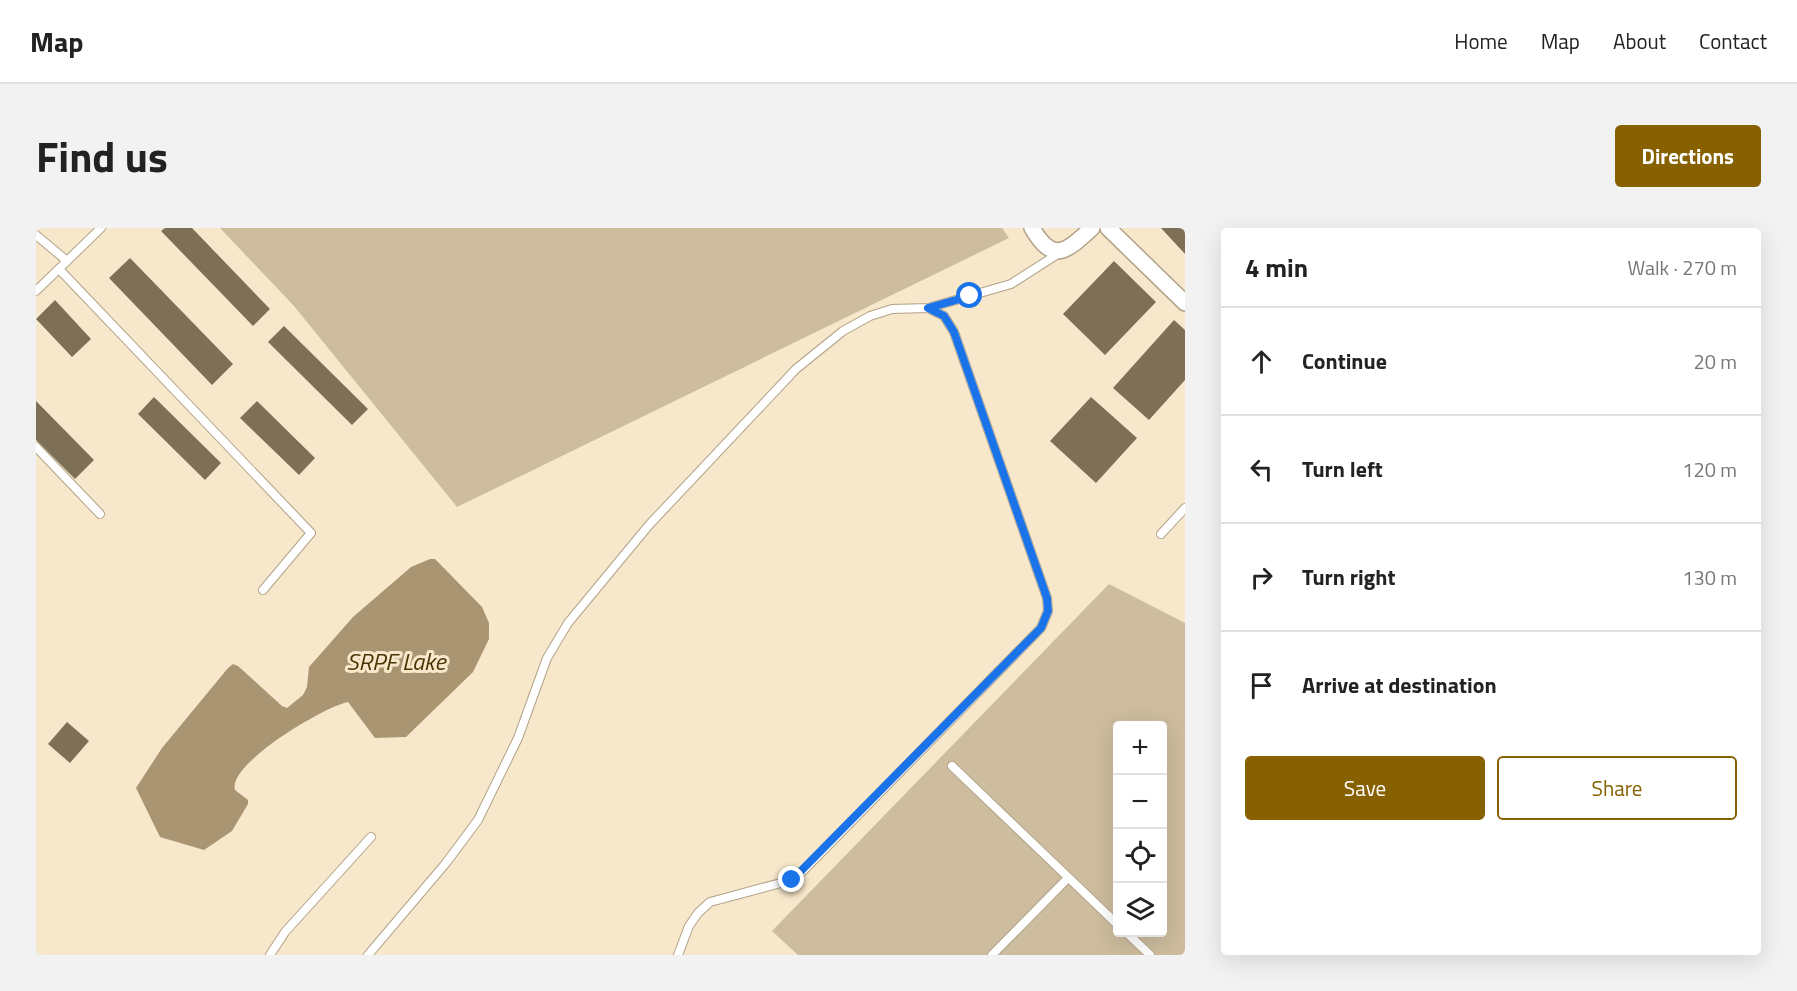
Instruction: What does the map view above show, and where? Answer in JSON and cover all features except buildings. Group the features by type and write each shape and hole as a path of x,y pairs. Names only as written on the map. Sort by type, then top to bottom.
{"street":[{"path":"1032,228 1040,242 1049,250 1061,252 1071,248 1092,228"},
{"path":"1108,228 1185,303"}],"lane":[{"path":"36,291 101,228"},
{"path":"36,235 67,261"},
{"path":"368,955 446,863 478,820 518,738 547,658 568,623 649,525 796,369 843,331 870,316 892,309 928,308 1011,284 1061,252"},
{"path":"59,269 311,533 263,590"},
{"path":"678,955 689,926 698,913 710,903 792,880 804,870 1041,628 1048,611 1047,598 954,332 944,316 928,308"},
{"path":"36,447 100,514"},
{"path":"1161,534 1185,508"},
{"path":"952,766 1113,920"},
{"path":"270,955 285,932 370,837"},
{"path":"992,955 1068,878"},
{"path":"1130,937 1150,955"}],"shaded area":[{"path":"220,228 1002,228 1009,238 457,507 294,306"},
{"path":"1109,584 1185,623 1185,955 798,955 772,931"}],"water":[{"name":"SRPF Lake","path":"435,559 482,607 489,623 489,639 473,672 406,737 375,738 348,702 320,714 280,738 246,766 237,779 235,790 248,800 248,804 232,831 204,850 160,837 136,788 162,748 228,668 233,664 238,666 287,708 303,695 307,687 309,667 353,617 411,567"}],"route":[{"path":"792,880 1041,628 1048,611 1047,598 954,332 944,316 928,308 970,296"}]}
